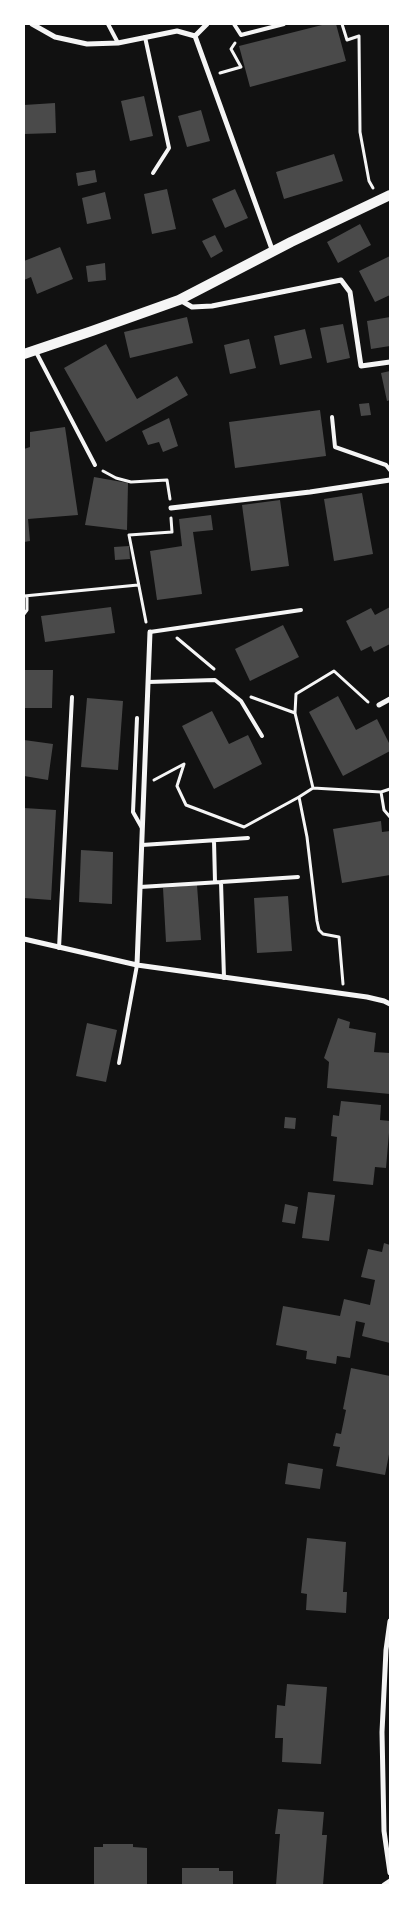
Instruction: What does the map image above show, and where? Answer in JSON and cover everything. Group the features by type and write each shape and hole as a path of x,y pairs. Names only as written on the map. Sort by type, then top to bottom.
{"main road":[{"path":"24,354 179,300 356,209 390,195"}],"street":[{"path":"32,24 55,37 87,44 118,42 177,31 195,36"},
{"path":"195,36 208,24"},
{"path":"195,36 273,252"},
{"path":"179,300 192,307 212,306 341,280 350,292 361,366 390,362"},
{"path":"171,508 300,494 390,480"},
{"path":"137,964 150,632"},
{"path":"379,705 390,699"},
{"path":"24,939 137,964 344,994 384,1001 390,1004"},
{"path":"390,1622 386,1650 382,1732 384,1831 390,1873"},
{"path":"384,1885 390,1881"}],"lane":[{"path":"108,24 118,42"},
{"path":"234,24 241,35 284,24"},
{"path":"145,38 169,148 153,173"},
{"path":"35,350 95,466"},
{"path":"332,418 335,447 386,465 390,470"},
{"path":"150,632 301,610"},
{"path":"148,682 215,680 241,701 262,736"},
{"path":"60,948 72,697"},
{"path":"137,718 134,812 142,828"},
{"path":"142,845 248,838"},
{"path":"214,841 215,882"},
{"path":"140,886 298,877"},
{"path":"221,882 224,978"},
{"path":"119,1063 137,964"}],"path":[{"path":"342,24 347,40 359,36 360,132 369,181 373,188"},
{"path":"214,74 240,67 231,49 241,35"},
{"path":"95,466 116,478 131,482 167,480 172,532 129,535 144,618 150,632"},
{"path":"24,614 27,610 25,596 138,585"},
{"path":"295,713 296,694 334,671 371,705 379,705"},
{"path":"144,784 184,764 177,786 186,805 244,826 313,788 381,792 390,789"},
{"path":"381,792 384,810 390,817"},
{"path":"299,797 319,930 323,934 339,938 344,994"}],"building":[{"path":"326,24 336,24 346,61 250,87 239,46"},
{"path":"144,96 153,136 130,141 121,101"},
{"path":"55,103 56,133 24,134 24,105"},
{"path":"201,110 210,141 187,147 178,116"},
{"path":"334,154 343,181 284,199 276,172"},
{"path":"95,170 97,182 78,186 76,173"},
{"path":"167,189 176,229 152,234 144,194"},
{"path":"235,189 248,218 225,228 212,199"},
{"path":"105,192 111,219 87,224 82,198"},
{"path":"360,224 371,245 338,263 327,242"},
{"path":"215,235 223,251 211,258 202,241"},
{"path":"60,247 73,279 37,294 31,277 24,280 24,261"},
{"path":"390,256 390,295 375,302 359,271"},
{"path":"105,263 106,280 88,282 86,266"},
{"path":"187,317 193,343 130,358 124,332"},
{"path":"390,317 390,346 371,349 367,321"},
{"path":"343,324 350,358 327,363 320,328"},
{"path":"305,329 312,358 280,365 274,336"},
{"path":"249,339 256,368 230,374 224,345"},
{"path":"106,344 137,399 177,376 188,395 106,442 64,368"},
{"path":"390,371 390,400 387,401 381,373"},
{"path":"369,403 371,415 361,416 359,404"},
{"path":"320,410 326,456 235,468 229,422"},
{"path":"169,418 178,446 163,452 159,442 148,445 142,431"},
{"path":"65,427 78,515 28,519 30,541 24,542 24,449 30,447 30,432"},
{"path":"94,477 128,483 127,530 85,525"},
{"path":"362,493 373,554 334,561 324,499"},
{"path":"280,500 289,566 251,571 242,505"},
{"path":"211,515 213,530 193,532 202,594 157,600 150,551 182,546 179,519"},
{"path":"129,546 130,559 115,560 114,547"},
{"path":"111,607 115,633 45,642 41,616"},
{"path":"390,607 390,644 374,652 371,646 361,651 346,621 371,608 375,615"},
{"path":"283,625 299,657 250,681 235,649"},
{"path":"24,670 53,670 52,708 24,708"},
{"path":"338,696 356,730 377,719 390,745 390,751 343,776 309,712"},
{"path":"87,698 123,701 118,770 81,767"},
{"path":"212,711 229,744 248,735 262,764 214,789 182,726"},
{"path":"24,740 53,744 48,780 24,776"},
{"path":"24,808 56,810 51,900 24,898"},
{"path":"381,821 382,832 390,831 390,875 342,883 333,829"},
{"path":"81,850 113,852 112,904 79,902"},
{"path":"197,885 201,940 166,942 163,888"},
{"path":"288,896 292,951 257,953 254,898"},
{"path":"338,1018 350,1022 349,1028 376,1033 374,1052 390,1053 390,1094 327,1088 329,1062 324,1058"},
{"path":"87,1023 117,1030 106,1082 76,1076"},
{"path":"341,1101 381,1105 380,1120 390,1121 386,1168 375,1167 373,1185 333,1181 337,1137 331,1136 333,1115 339,1116"},
{"path":"285,1117 296,1118 295,1129 284,1128"},
{"path":"308,1192 335,1195 329,1241 302,1238"},
{"path":"285,1204 298,1207 295,1224 282,1222"},
{"path":"384,1243 390,1245 390,1343 362,1336 365,1323 356,1321 350,1358 337,1356 336,1364 306,1359 307,1351 276,1345 283,1306 340,1316 344,1299 370,1305 375,1280 361,1277 368,1249 382,1252"},
{"path":"351,1368 390,1376 390,1449 385,1475 336,1466 340,1447 333,1446 336,1433 341,1434 346,1410 343,1409"},
{"path":"288,1463 323,1469 320,1489 285,1484"},
{"path":"307,1538 346,1542 343,1592 347,1592 346,1613 306,1610 307,1594 301,1593"},
{"path":"287,1684 327,1687 321,1764 282,1762 283,1738 275,1738 277,1705 285,1706"},
{"path":"278,1809 324,1812 322,1835 327,1835 323,1885 276,1885 280,1834 275,1834"},
{"path":"103,1844 133,1844 133,1847 147,1848 147,1885 94,1885 94,1847 103,1847"},
{"path":"182,1868 219,1868 219,1871 233,1871 233,1885 182,1885"}]}
